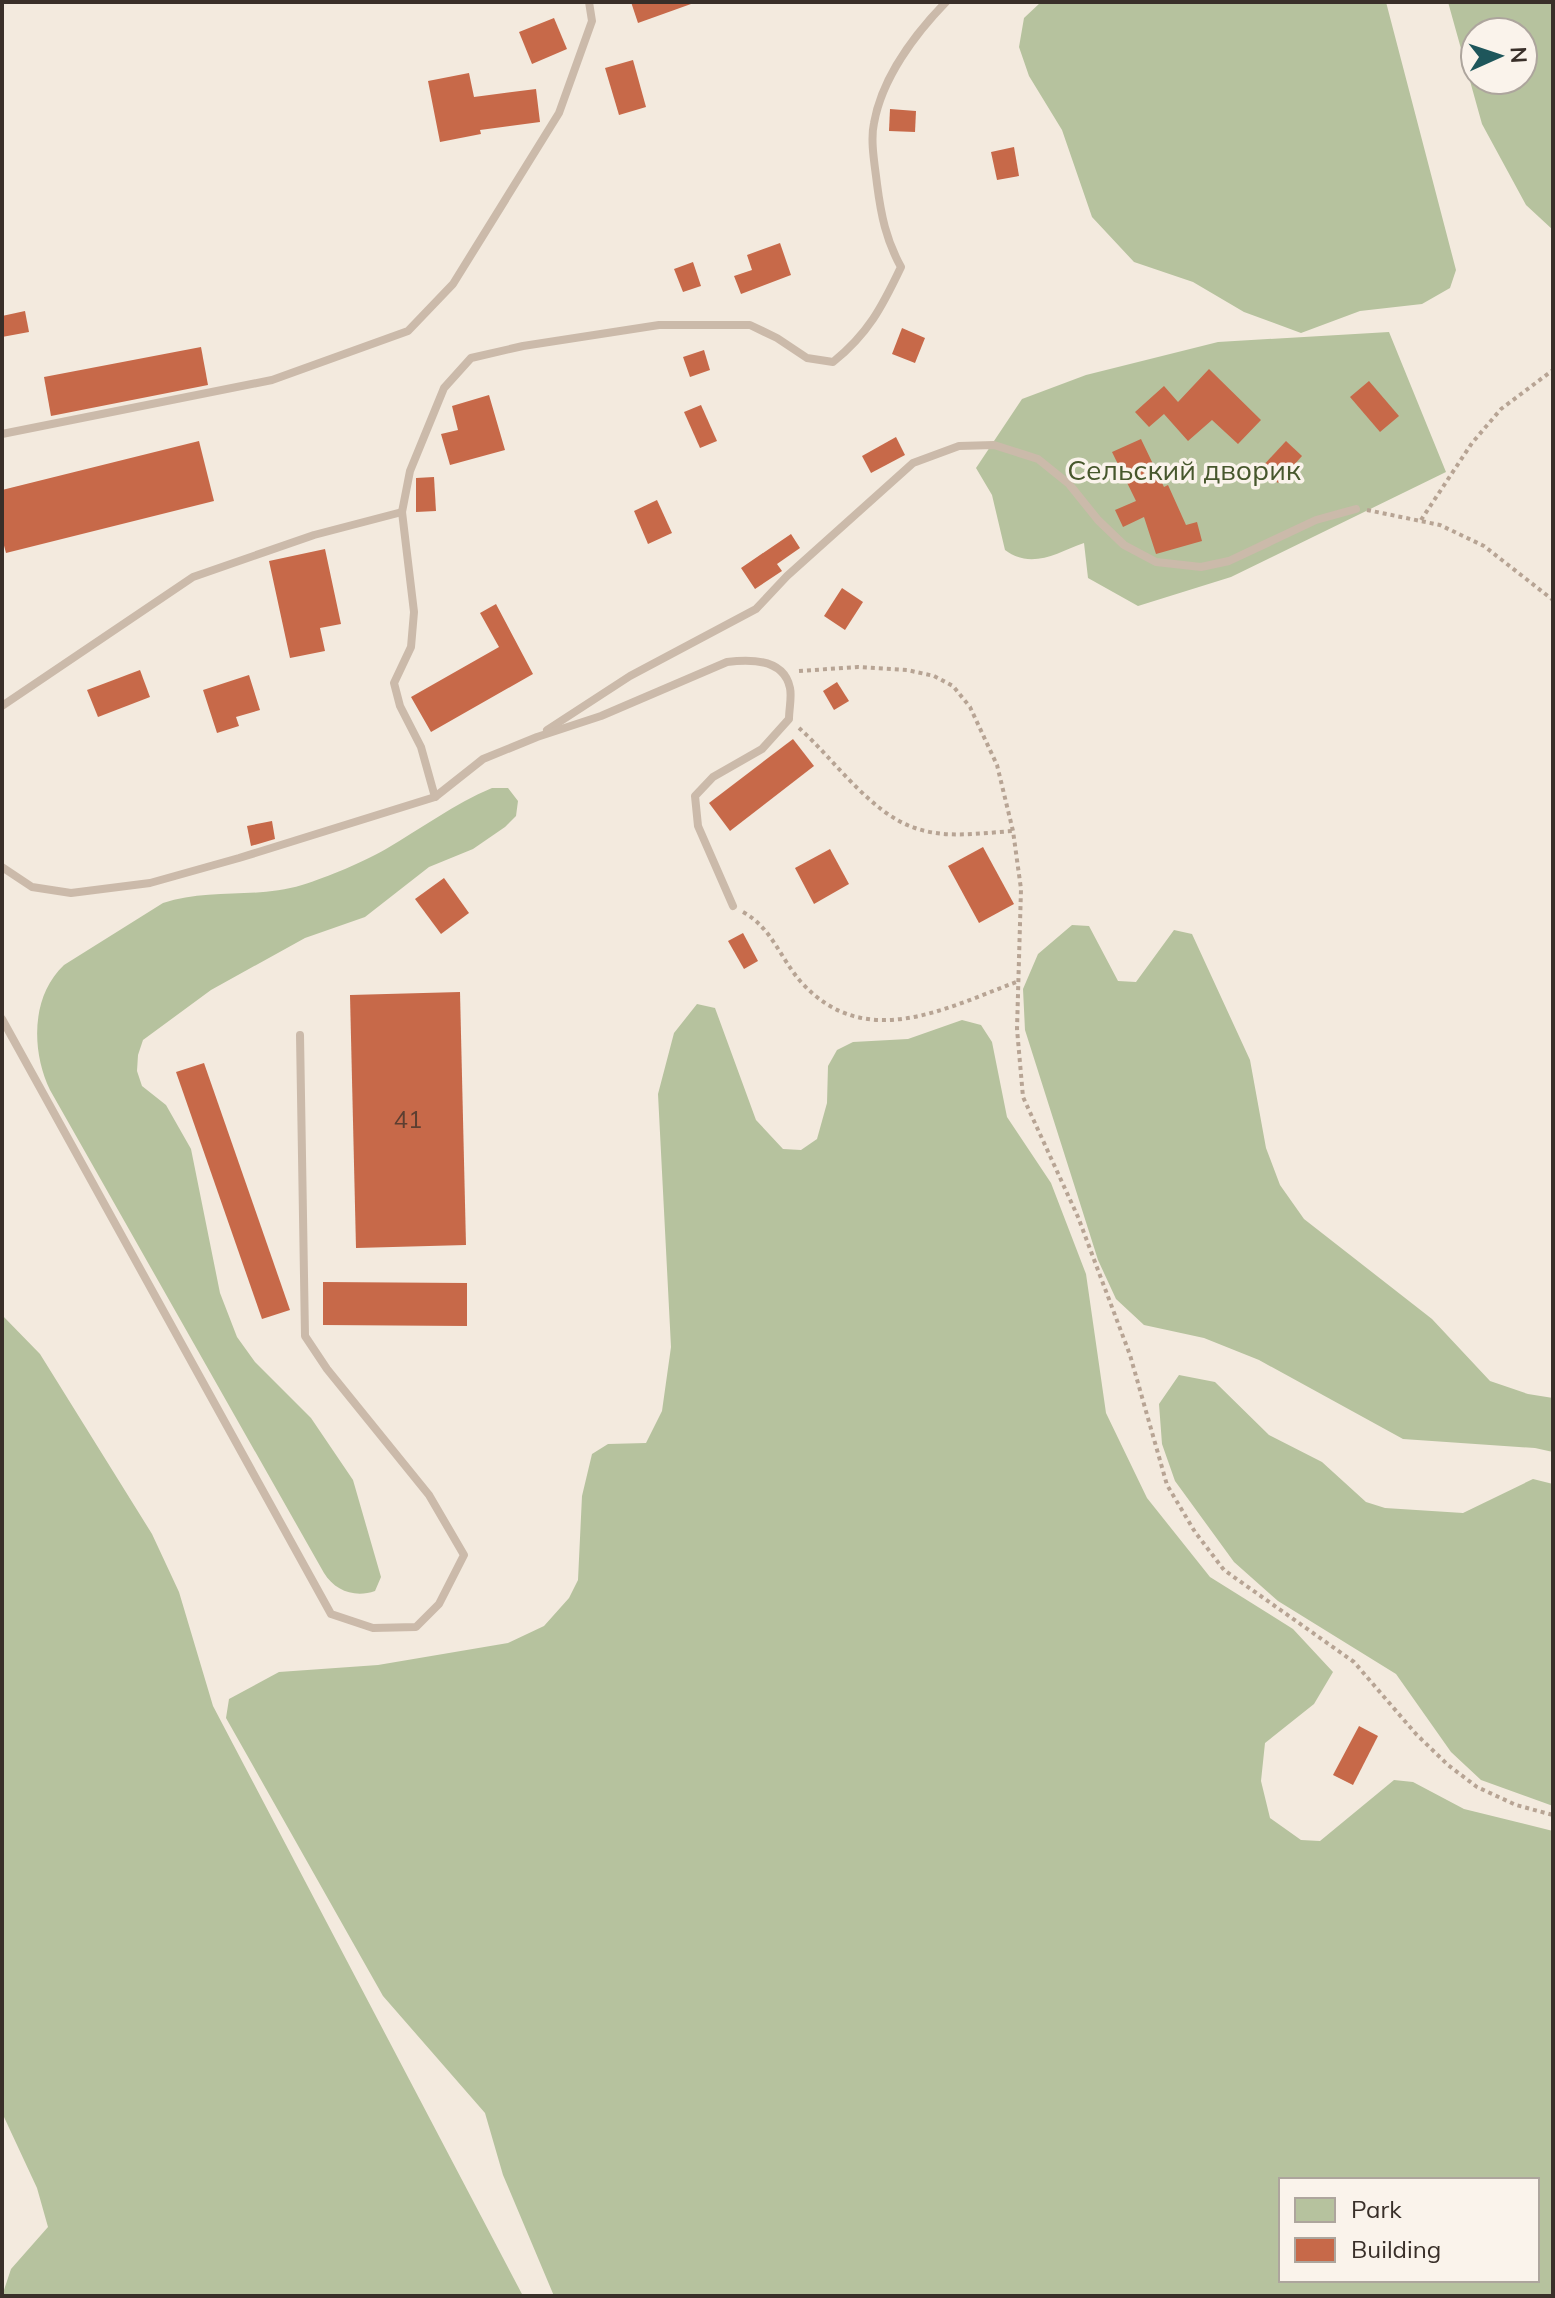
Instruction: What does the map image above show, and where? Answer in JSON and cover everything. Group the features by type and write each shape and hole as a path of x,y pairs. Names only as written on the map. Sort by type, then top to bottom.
{"lane":[{"path":"2,434 272,380 408,331 453,284 559,113 592,21 589,2"},
{"path":"435,797 421,747 400,706 394,683 411,647 414,612 402,512 410,471 444,388 471,358 523,346 659,325 750,325 807,358 833,362 855,345 878,315 901,267 889,246 880,212 873,124 887,83 925,24 946,2"},
{"path":"537,737 630,676 756,609 787,576 913,463 959,446 994,445 1038,459 1069,484 1098,520 1124,545 1156,562 1201,567 1229,561 1316,520 1356,509"},
{"path":"2,706 193,577 314,535 402,512"},
{"path":"2,867 32,887 71,893 150,883 338,829 435,797 483,759 601,716 727,662 745,659 771,665 784,672 790,689 789,719 762,749 713,777 695,796 698,826 733,906"},
{"path":"2,1019 331,1614 373,1628 416,1627 439,1604 464,1555 429,1495 327,1369 305,1336 300,1035"}],"path":[{"path":"1421,520 1472,443 1501,409 1553,370"},
{"path":"1356,509 1440,525 1484,546 1553,600"},
{"path":"784,672 858,667 907,670 934,676 953,686 970,707 997,765 1013,831 1021,889 1017,1029 1023,1097 1078,1217 1119,1327 1167,1485 1195,1532 1224,1570 1354,1662 1416,1734 1448,1765 1477,1787 1516,1805 1553,1815"},
{"path":"789,719 821,747 861,790 890,815 916,829 957,835 1013,831"},
{"path":"733,906 758,920 800,981 825,1005 848,1017 881,1022 929,1014 1019,981"}],"green space":[{"path":"1041,2 1386,2 1456,270 1450,288 1422,304 1360,311 1301,333 1244,312 1193,282 1134,262 1092,217 1062,130 1029,76 1019,47 1024,18"},
{"path":"1448,2 1553,2 1553,230 1526,205 1482,124 1474,96 1539,96 1539,16 1459,16 1459,41"},
{"name":"Сельский дворик","path":"1389,332 1446,472 1231,577 1138,606 1088,578 1084,543 1034,559 1015,556 1005,550 992,495 976,468 1022,399 1086,375 1218,342"},
{"path":"492,788 508,788 518,801 516,816 505,827 473,849 429,867 365,917 305,938 211,990 143,1040 138,1055 137,1071 142,1086 166,1105 191,1149 220,1293 237,1337 255,1362 311,1418 353,1480 381,1577 375,1591 353,1593 334,1584 324,1573 50,1090 37,1041 40,1008 45,992 64,965 163,903 197,896 267,892 312,882 377,854"},
{"path":"1072,925 1089,926 1118,981 1136,982 1174,930 1192,934 1250,1060 1266,1148 1280,1185 1304,1219 1432,1319 1490,1381 1528,1394 1553,1398 1553,1452 1535,1448 1403,1439 1259,1360 1204,1338 1144,1325 1116,1299 1098,1260 1025,1030 1023,989 1038,954"},
{"path":"697,1004 715,1008 756,1120 783,1149 801,1150 817,1139 827,1103 828,1066 837,1050 853,1042 908,1039 962,1020 981,1025 992,1042 1007,1117 1051,1183 1086,1274 1106,1413 1147,1498 1210,1577 1293,1629 1333,1672 1314,1704 1265,1743 1261,1781 1270,1818 1301,1840 1320,1841 1394,1780 1413,1782 1464,1809 1553,1831 1553,2296 554,2296 503,2175 485,2113 383,1996 226,1718 229,1699 279,1672 378,1665 508,1643 544,1626 569,1598 578,1580 582,1496 592,1454 608,1444 646,1443 662,1411 671,1347 658,1094 674,1033"},
{"path":"2,1315 40,1354 152,1534 179,1592 213,1706 523,2296 2,2296 11,2269 48,2227 37,2188 4,2117"},
{"path":"1179,1375 1215,1382 1269,1435 1322,1462 1366,1502 1385,1508 1463,1513 1533,1479 1553,1484 1553,1806 1481,1780 1451,1752 1396,1674 1278,1601 1234,1562 1175,1481 1162,1444 1159,1404"}],"building":[{"path":"631,2 691,2 691,4 638,23"},
{"path":"554,18 567,49 532,64 519,32"},
{"path":"633,60 646,107 619,115 605,68"},
{"path":"469,73 474,97 536,89 540,122 480,130 481,134 440,142 428,81"},
{"path":"890,109 916,111 915,132 889,131"},
{"path":"1014,147 1019,176 997,180 991,152"},
{"path":"780,243 791,275 741,294 734,276 752,270 747,255"},
{"path":"693,262 701,286 683,292 674,269"},
{"path":"25,311 29,332 2,337 2,316"},
{"path":"902,328 925,338 915,363 892,354"},
{"path":"201,347 208,385 51,416 44,377"},
{"path":"704,350 710,370 690,377 683,357"},
{"path":"1209,369 1261,420 1238,444 1212,420 1188,441 1164,414 1149,427 1135,412 1164,386 1178,402"},
{"path":"1369,381 1399,416 1380,432 1350,397"},
{"path":"489,395 505,450 450,465 441,434 458,430 452,406"},
{"path":"701,405 717,441 700,448 684,412"},
{"path":"896,437 905,455 871,473 862,456"},
{"path":"1141,439 1164,487 1168,485 1186,525 1197,522 1202,541 1156,554 1144,517 1123,527 1115,510 1136,501 1112,452"},
{"path":"199,441 214,501 6,553 2,538 2,490"},
{"path":"1286,441 1302,456 1278,483 1261,468"},
{"path":"434,477 436,511 416,512 416,478"},
{"path":"657,500 672,533 648,544 634,511"},
{"path":"791,534 800,548 777,564 782,571 755,589 741,568"},
{"path":"325,549 341,624 320,628 325,651 290,658 269,561"},
{"path":"842,588 863,602 845,630 824,616"},
{"path":"496,604 533,674 431,732 411,697 499,647 480,613"},
{"path":"140,670 150,697 98,717 87,690"},
{"path":"249,675 260,710 236,717 239,726 217,733 203,690"},
{"path":"837,682 849,701 834,710 823,691"},
{"path":"793,739 814,766 730,831 709,803"},
{"path":"272,821 275,839 251,846 247,826"},
{"path":"983,847 1014,904 979,923 948,866"},
{"path":"830,849 849,884 814,904 795,868"},
{"path":"444,878 469,913 441,934 415,899"},
{"path":"743,933 758,961 744,969 728,941"},
{"path":"460,992 466,1245 356,1248 350,995"},
{"path":"204,1063 290,1310 262,1319 176,1072"},
{"path":"323,1282 467,1283 467,1326 323,1325"},
{"path":"1359,1726 1378,1736 1353,1785 1333,1775"}]}
